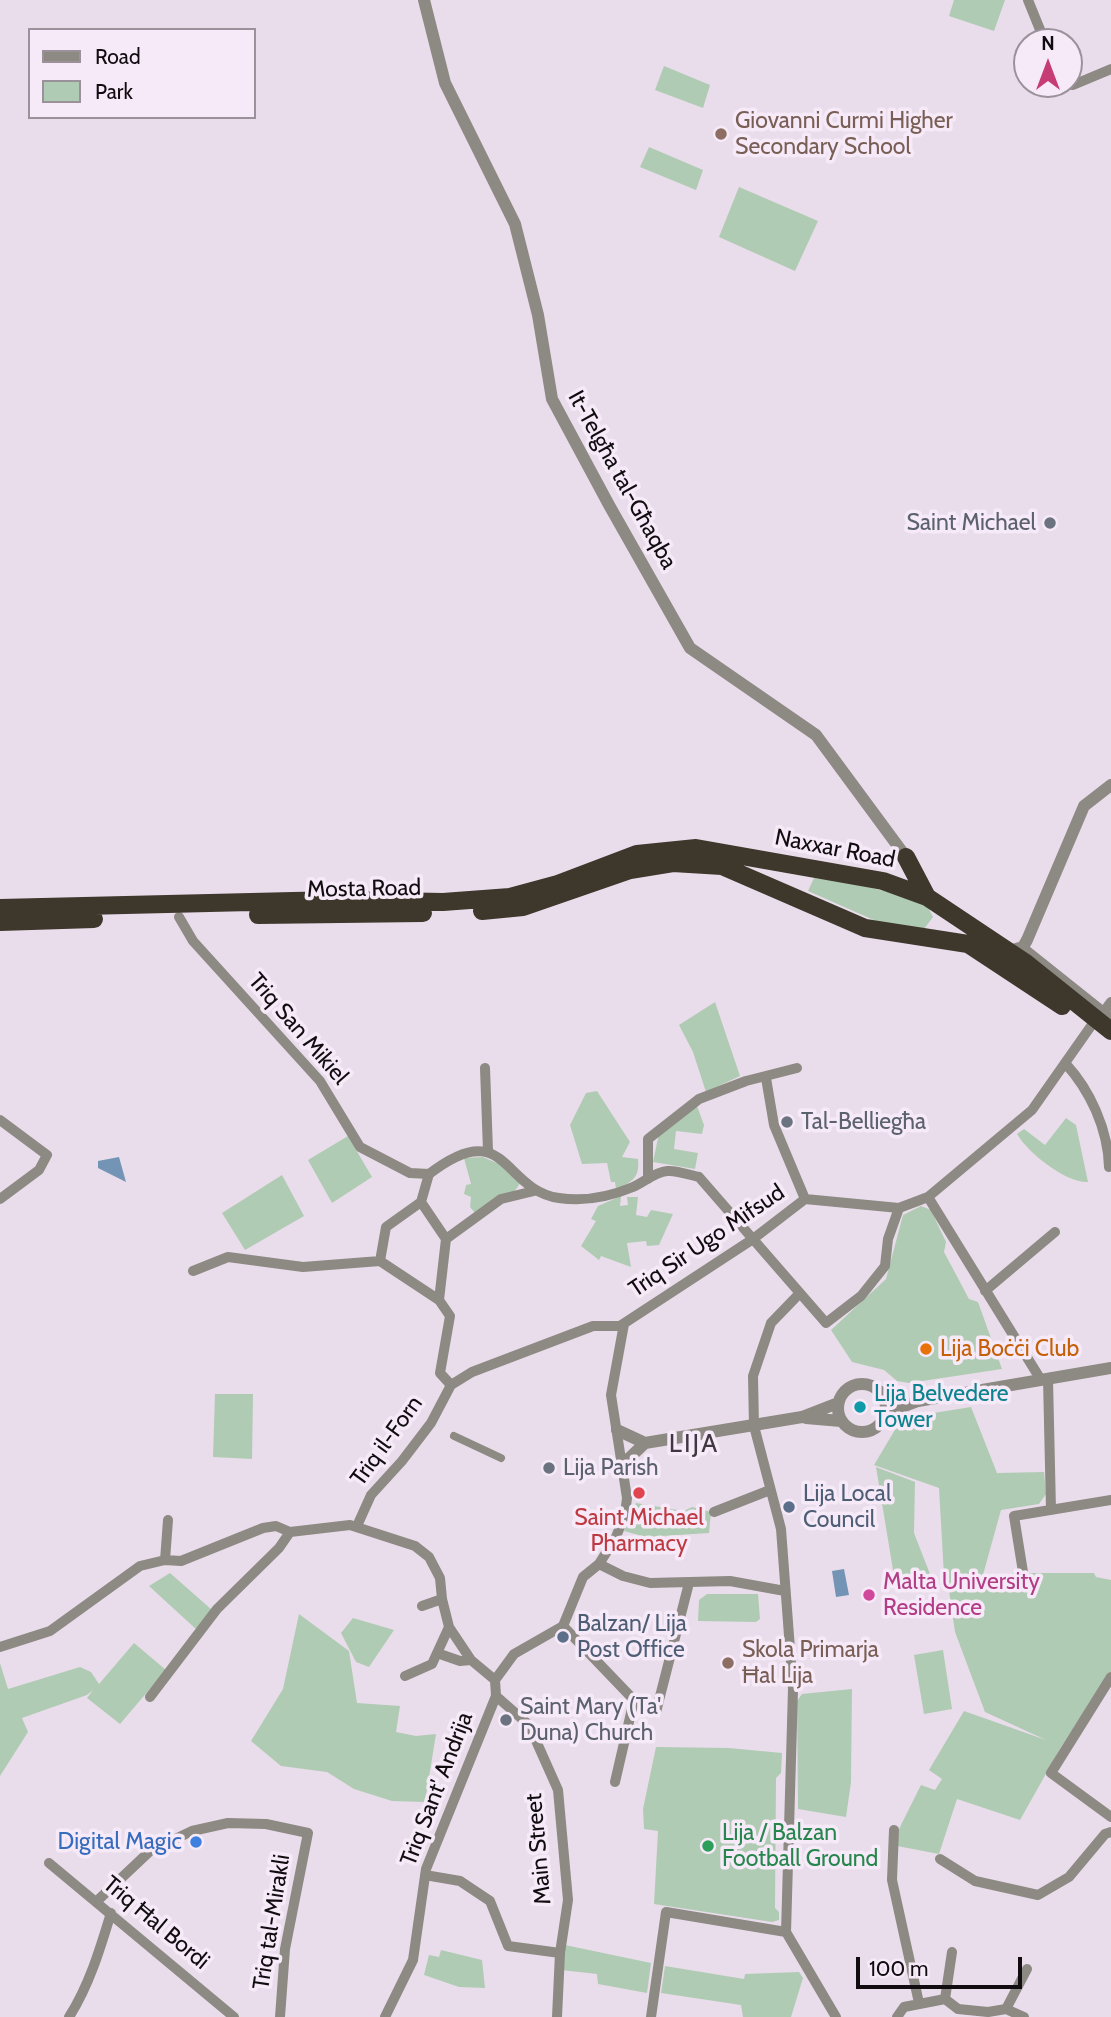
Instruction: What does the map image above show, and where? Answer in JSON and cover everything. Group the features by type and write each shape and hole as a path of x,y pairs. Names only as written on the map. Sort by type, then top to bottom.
{"highway":[{"name":"Mosta Road","path":"0,908 335,900 443,902 510,897 558,884 637,854 696,848 721,859"},
{"path":"883,881 902,870 906,857"},
{"path":"906,857 944,918 940,933 931,936"},
{"name":"Naxxar Road","path":"721,859 865,928 931,936 968,944 1103,1022"},
{"name":"Naxxar Road","path":"721,859 804,867 883,881 932,901 1009,951 1027,951 1103,1022 1111,1045"},
{"name":"Mosta Road","path":"0,922 511,910 629,870 721,859"},
{"path":"801,899 793,887 793,880 804,867"}],"street":[{"name":"It-Telgħa tal-Għaqba","path":"424,0 445,83 515,224 538,315 552,400 609,505 690,648 816,735 906,857"},
{"path":"1028,0 1039,28"},
{"path":"1083,80 1111,69"},
{"path":"1027,951 1084,806 1111,785"},
{"name":"Triq San Mikiel","path":"179,917 193,941 320,1081 360,1147 410,1173 429,1174"},
{"name":"Triq Sir Ugo Mifsud","path":"622,1464 611,1395 624,1324 753,1238 806,1199 899,1208 928,1197 1032,1110 1065,1063 1103,1022 1111,1002"},
{"path":"1065,1063 1081,1081 1097,1111 1109,1167"},
{"path":"485,1068 488,1151"},
{"path":"648,1179 648,1139 699,1099 746,1081 797,1068"},
{"path":"766,1078 774,1125 806,1199"},
{"path":"0,1120 47,1155 40,1170 0,1199"},
{"path":"380,1261 386,1227 421,1202 429,1174 440,1166 471,1153 488,1151 503,1160 534,1191 558,1198 592,1200 668,1171 699,1177 826,1323 861,1296 885,1266 888,1239 899,1208"},
{"path":"446,1239 500,1199 534,1191"},
{"path":"928,1197 985,1291 1045,1379 1051,1510"},
{"path":"421,1202 446,1239 439,1300"},
{"path":"985,1291 1055,1232"},
{"path":"193,1271 228,1258 303,1267 380,1261 439,1300 450,1316 440,1373 451,1385"},
{"path":"800,1293 771,1323 753,1376 754,1426 781,1529 793,1689 786,1932 836,2017"},
{"name":"Triq il-Forn","path":"357,1526 370,1494 402,1461 430,1423 451,1385 472,1372 593,1326 624,1324"},
{"path":"802,1417 841,1421 854,1431 864,1433 877,1427 886,1413 918,1401 1111,1368"},
{"path":"841,1421 838,1403 844,1392 857,1384 872,1386 883,1396 918,1401"},
{"path":"883,1396 886,1413"},
{"path":"496,1696 495,1680 514,1654 563,1626 583,1577 599,1564 625,1514 627,1498 622,1464 645,1443 802,1417 838,1403"},
{"path":"617,1430 645,1443"},
{"path":"454,1436 500,1458"},
{"path":"714,1512 770,1490"},
{"path":"1023,1572 1014,1516 1111,1500"},
{"path":"165,1560 167,1520"},
{"path":"0,1647 50,1631 140,1566 165,1560 181,1560 263,1528 276,1526 290,1532 315,1527 357,1526 415,1546 429,1556 441,1578 442,1599 449,1628 471,1660 495,1680"},
{"path":"150,1697 217,1609 279,1548 290,1532"},
{"path":"599,1564 623,1576 650,1583 730,1581 785,1591"},
{"path":"563,1626 634,1700 656,1712 689,1583"},
{"path":"422,1606 442,1599"},
{"path":"405,1676 432,1664 449,1628"},
{"path":"436,1653 460,1661 471,1660"},
{"path":"1111,1677 1051,1773 1111,1817"},
{"name":"Triq Sant' Andrija","path":"385,2017 413,1960 425,1875 496,1696"},
{"name":"Main Street","path":"496,1696 529,1725 558,1790 568,1900 560,1953 557,2017"},
{"path":"615,1782 634,1700"},
{"name":"Triq tal-Mirakli","path":"97,1901 150,1851 192,1831 228,1823 266,1824 308,1833 285,1949 280,2017"},
{"path":"894,1830 892,1880 919,2003"},
{"path":"940,1859 975,1881 1038,1895 1069,1877 1105,1834 1111,1832"},
{"name":"Triq Ħal Bordi","path":"50,1863 234,2017"},
{"path":"425,1875 460,1881 490,1900 509,1946 560,1953"},
{"path":"652,2017 666,1912 786,1932"},
{"path":"69,2017 79,2001 97,1958 111,1913"},
{"path":"945,1999 952,1952"},
{"path":"1006,2009 1027,1969"},
{"path":"897,2017 904,2007 945,1999 958,2009 988,2015 1006,2009 1024,2017"}],"green space":[{"path":"954,0 1005,0 994,31 949,16"},
{"path":"664,66 710,85 703,108 655,90"},
{"path":"649,147 703,170 696,190 640,167"},
{"path":"739,187 818,221 795,271 719,237"},
{"path":"814,878 899,895 927,905 933,917 924,929 876,921 808,891"},
{"path":"715,1002 740,1076 706,1092 693,1052 679,1025"},
{"path":"597,1091 630,1142 622,1157 638,1159 638,1171 634,1178 616,1189 615,1182 611,1182 607,1163 582,1164 570,1125 586,1093"},
{"path":"697,1106 704,1125 702,1134 676,1131 674,1149 698,1153 695,1169 653,1162 661,1124"},
{"path":"1066,1118 1076,1125 1088,1182 1069,1178 1048,1166 1017,1134 1024,1129 1045,1145"},
{"path":"348,1136 372,1177 332,1203 308,1160"},
{"path":"483,1157 506,1167 521,1182 514,1192 476,1214 470,1207 471,1197 464,1194 466,1185 471,1184 464,1158"},
{"path":"282,1175 304,1216 245,1250 222,1213"},
{"path":"621,1196 620,1206 628,1205 627,1197 638,1197 636,1215 647,1217 651,1210 673,1214 659,1245 647,1246 646,1241 627,1243 631,1267 601,1256 599,1260 581,1246 596,1221 591,1219 598,1206"},
{"path":"921,1206 931,1210 946,1242 944,1252 969,1299 978,1302 1002,1369 909,1383 897,1381 884,1370 852,1362 831,1330 886,1279 903,1215"},
{"path":"215,1394 253,1394 252,1459 213,1457"},
{"path":"971,1407 997,1473 1044,1472 1046,1494 1039,1504 1001,1510 981,1582 1012,1577 1012,1573 1094,1573 1096,1577 1111,1580 1111,1672 1061,1747 1020,1820 957,1799 939,1854 897,1846 899,1829 921,1785 935,1790 942,1779 929,1770 964,1711 1046,1740 985,1712 955,1632 947,1577 944,1576 939,1488 874,1465 902,1418"},
{"path":"876,1467 915,1482 914,1533 930,1574 895,1582"},
{"path":"636,1503 684,1511 692,1507 711,1512 709,1533 646,1537 624,1531"},
{"path":"170,1573 212,1610 197,1630 149,1586"},
{"path":"707,1594 758,1594 760,1619 756,1622 698,1621 699,1600"},
{"path":"299,1614 349,1651 357,1703 400,1706 396,1732 416,1736 436,1734 425,1802 392,1801 354,1789 327,1772 281,1766 251,1741 283,1689"},
{"path":"353,1618 394,1630 369,1667 356,1662 341,1633"},
{"path":"134,1643 166,1670 120,1724 87,1698 93,1690 87,1695 22,1718 28,1732 0,1776 0,1663 8,1689 80,1667 91,1672 99,1684"},
{"path":"943,1650 952,1709 924,1714 914,1655"},
{"path":"852,1689 851,1782 846,1817 798,1809 797,1701 802,1694"},
{"name":"Lija / Balzan Football Ground","path":"656,1747 729,1748 782,1753 781,1773 776,1778 775,1908 779,1912 779,1920 772,1922 654,1904 658,1831 644,1829 643,1809"},
{"path":"565,1945 651,1963 647,1993 598,1984 597,1974 561,1970"},
{"path":"441,1950 482,1960 485,1988 459,1987 424,1975 429,1955 439,1957"},
{"path":"665,1966 744,1979 745,1974 799,1972 803,1978 791,2017 743,2017 741,2005 661,1993"}],"water":[{"path":"119,1157 126,1182 98,1168 98,1161"},
{"path":"844,1569 849,1595 836,1597 832,1571"}],"place":[{"name":"Giovanni Curmi Higher Secondary School","path":"721,134"},
{"name":"Saint Michael","path":"1050,523"},
{"name":"Tal-Belliegħa","path":"787,1122"},
{"name":"Lija Boċċi Club","path":"926,1349"},
{"name":"Lija Belvedere Tower","path":"860,1407"},
{"name":"Lija Parish","path":"549,1468"},
{"name":"Saint Michael Pharmacy","path":"639,1493"},
{"name":"Lija Local Council","path":"789,1507"},
{"name":"Malta University Residence","path":"869,1595"},
{"name":"Balzan/ Lija Post Office","path":"563,1637"},
{"name":"Skola Primarja Ħal Lija","path":"728,1663"},
{"name":"Saint Mary (Ta' Duna) Church","path":"506,1720"},
{"name":"Digital Magic","path":"196,1842"},
{"name":"Lija / Balzan Football Ground","path":"708,1846"}],"district":[{"name":"LIJA","path":"694,1444"}]}
